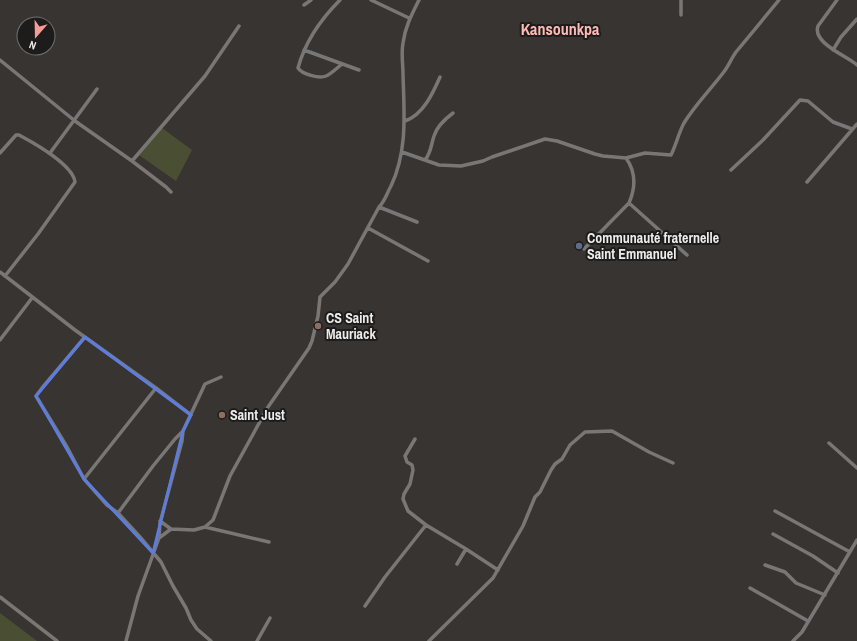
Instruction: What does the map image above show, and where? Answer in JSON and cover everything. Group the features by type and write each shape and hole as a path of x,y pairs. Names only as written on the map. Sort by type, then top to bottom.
{"street":[{"path":"304,5 311,0"},
{"path":"340,0 318,26 304,50 298,68 300,71 307,74 324,77 342,64"},
{"path":"371,0 409,18"},
{"path":"160,521 171,528 194,530 205,527 213,520 230,476 265,413 294,368 309,348 318,316 320,297 348,264 378,207 384,200 394,179 402,152 405,121 403,43 409,18 419,0"},
{"path":"681,0 681,15"},
{"path":"402,152 439,165 461,166 483,162 492,157 545,139 557,141 595,154 626,158 645,153 672,155 683,125 692,111 724,72 736,52 779,0"},
{"path":"837,0 817,28 819,35 822,40 833,50 857,65"},
{"path":"833,50 841,37 857,18"},
{"path":"132,161 204,76 239,26"},
{"path":"304,50 359,70"},
{"path":"0,60 75,121 132,161 171,192"},
{"path":"405,121 410,119 425,105 433,93 440,77"},
{"path":"50,153 75,121 97,89"},
{"path":"731,170 800,100 808,101 834,122 852,129"},
{"path":"425,160 429,155 437,129 444,120 453,113"},
{"path":"807,182 857,124"},
{"path":"0,153 16,135 50,153 73,176 75,182 38,234 5,276"},
{"path":"584,249 629,203 635,186 633,172 626,158"},
{"path":"629,203 687,255"},
{"path":"378,207 417,222"},
{"path":"368,228 428,261"},
{"path":"0,272 32,298 191,415"},
{"path":"1,338 32,298"},
{"path":"85,337 36,396 84,479 107,505 118,513 161,562 189,613 191,620 197,629 212,641"},
{"path":"118,513 183,431 205,384 221,377"},
{"path":"84,479 156,388"},
{"path":"126,641 138,596 159,538 160,521 182,441 183,431"},
{"path":"429,641 493,578 523,526 535,497 545,483 551,470 555,464 562,459 570,445 585,432 612,431 649,452 674,463"},
{"path":"415,439 405,456 407,462 412,465 413,470 410,484 404,494 403,501 408,511 426,525 466,548 498,570"},
{"path":"829,442 857,468"},
{"path":"776,511 850,552"},
{"path":"365,606 385,577 426,525"},
{"path":"205,527 269,542"},
{"path":"159,538 171,528"},
{"path":"773,534 813,556 838,573"},
{"path":"793,641 802,632 857,540"},
{"path":"457,564 466,548"},
{"path":"765,565 785,572 796,583 824,595"},
{"path":"750,588 808,621"},
{"path":"0,597 57,641"},
{"path":"257,641 270,618"}],"highlighted area":[{"path":"85,337 191,415 183,431 153,553 84,479 36,396"}],"green space":[{"path":"162,128 192,150 176,181 139,155"},
{"path":"0,613 37,641 0,641"}],"place":[{"name":"Communauté fraternelle Saint Emmanuel","path":"579,246"},
{"name":"CS Saint Mauriack","path":"318,326"},
{"name":"Saint Just","path":"222,415"}],"district":[{"name":"Kansounkpa","path":"560,29"}]}
